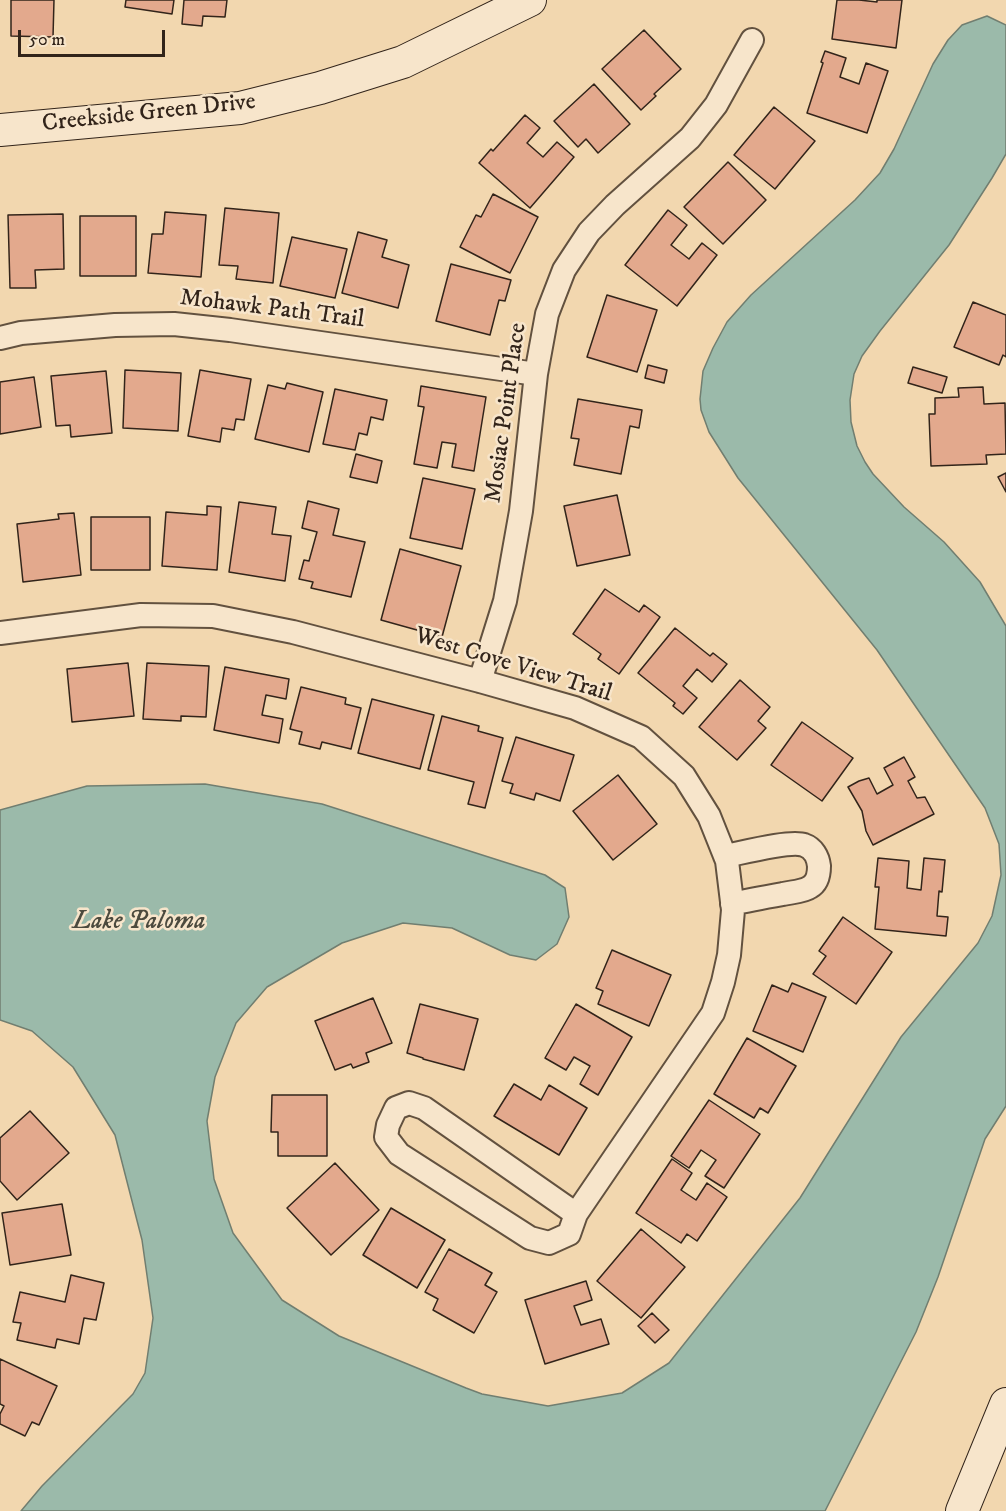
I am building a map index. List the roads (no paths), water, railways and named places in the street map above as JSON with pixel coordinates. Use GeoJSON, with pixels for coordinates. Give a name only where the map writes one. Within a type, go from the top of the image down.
{"type":"FeatureCollection","features":[{"type":"Feature","properties":{"kind":"main road","name":"Creekside Green Drive"},"geometry":{"type":"LineString","coordinates":[[0,130],[240,108],[320,88],[403,62],[530,0]]}},
{"type":"Feature","properties":{"kind":"main road"},"geometry":{"type":"LineString","coordinates":[[962,1511],[1006,1404]]}},
{"type":"Feature","properties":{"kind":"street","name":"Mosiac Point Place"},"geometry":{"type":"LineString","coordinates":[[480,681],[505,602],[521,511],[536,374],[547,314],[564,270],[589,232],[690,138],[716,105],[752,40]]}},
{"type":"Feature","properties":{"kind":"street","name":"Mohawk Path Trail"},"geometry":{"type":"LineString","coordinates":[[0,338],[21,333],[115,325],[174,324],[536,374]]}},
{"type":"Feature","properties":{"kind":"street","name":"West Cove View Trail"},"geometry":{"type":"LineString","coordinates":[[0,633],[141,615],[213,616],[292,632],[575,708],[641,737],[684,776],[709,816],[727,861],[733,910],[729,955],[723,982],[713,1013],[576,1214],[569,1234],[549,1243],[530,1238],[399,1154],[386,1137],[388,1125],[396,1108],[409,1103],[424,1108],[576,1214]]}},
{"type":"Feature","properties":{"kind":"street"},"geometry":{"type":"LineString","coordinates":[[725,856],[792,843],[803,844],[811,849],[819,864],[816,881],[810,887],[732,904]]}},
{"type":"Feature","properties":{"kind":"water","name":"Lake Paloma"},"geometry":{"type":"Polygon","coordinates":[[[987,16],[1006,25],[1006,154],[949,245],[862,356],[854,374],[850,400],[851,422],[857,446],[873,474],[904,507],[944,542],[980,582],[1006,626],[1006,1106],[985,1139],[938,1277],[916,1332],[825,1511],[21,1511],[42,1486],[133,1394],[145,1373],[153,1318],[142,1240],[115,1135],[73,1067],[32,1031],[0,1020],[0,810],[87,786],[205,784],[322,804],[545,875],[565,888],[569,917],[557,944],[536,960],[510,955],[452,928],[403,923],[342,943],[267,987],[236,1023],[215,1077],[207,1121],[214,1179],[233,1233],[282,1300],[339,1336],[466,1388],[482,1394],[548,1406],[622,1393],[669,1363],[800,1198],[901,1037],[978,943],[992,916],[1001,875],[999,844],[985,808],[877,650],[738,478],[709,432],[701,410],[700,399],[703,371],[727,322],[751,295],[855,200],[880,173],[894,149],[933,64],[948,40],[962,25],[987,16]]]}}]}
